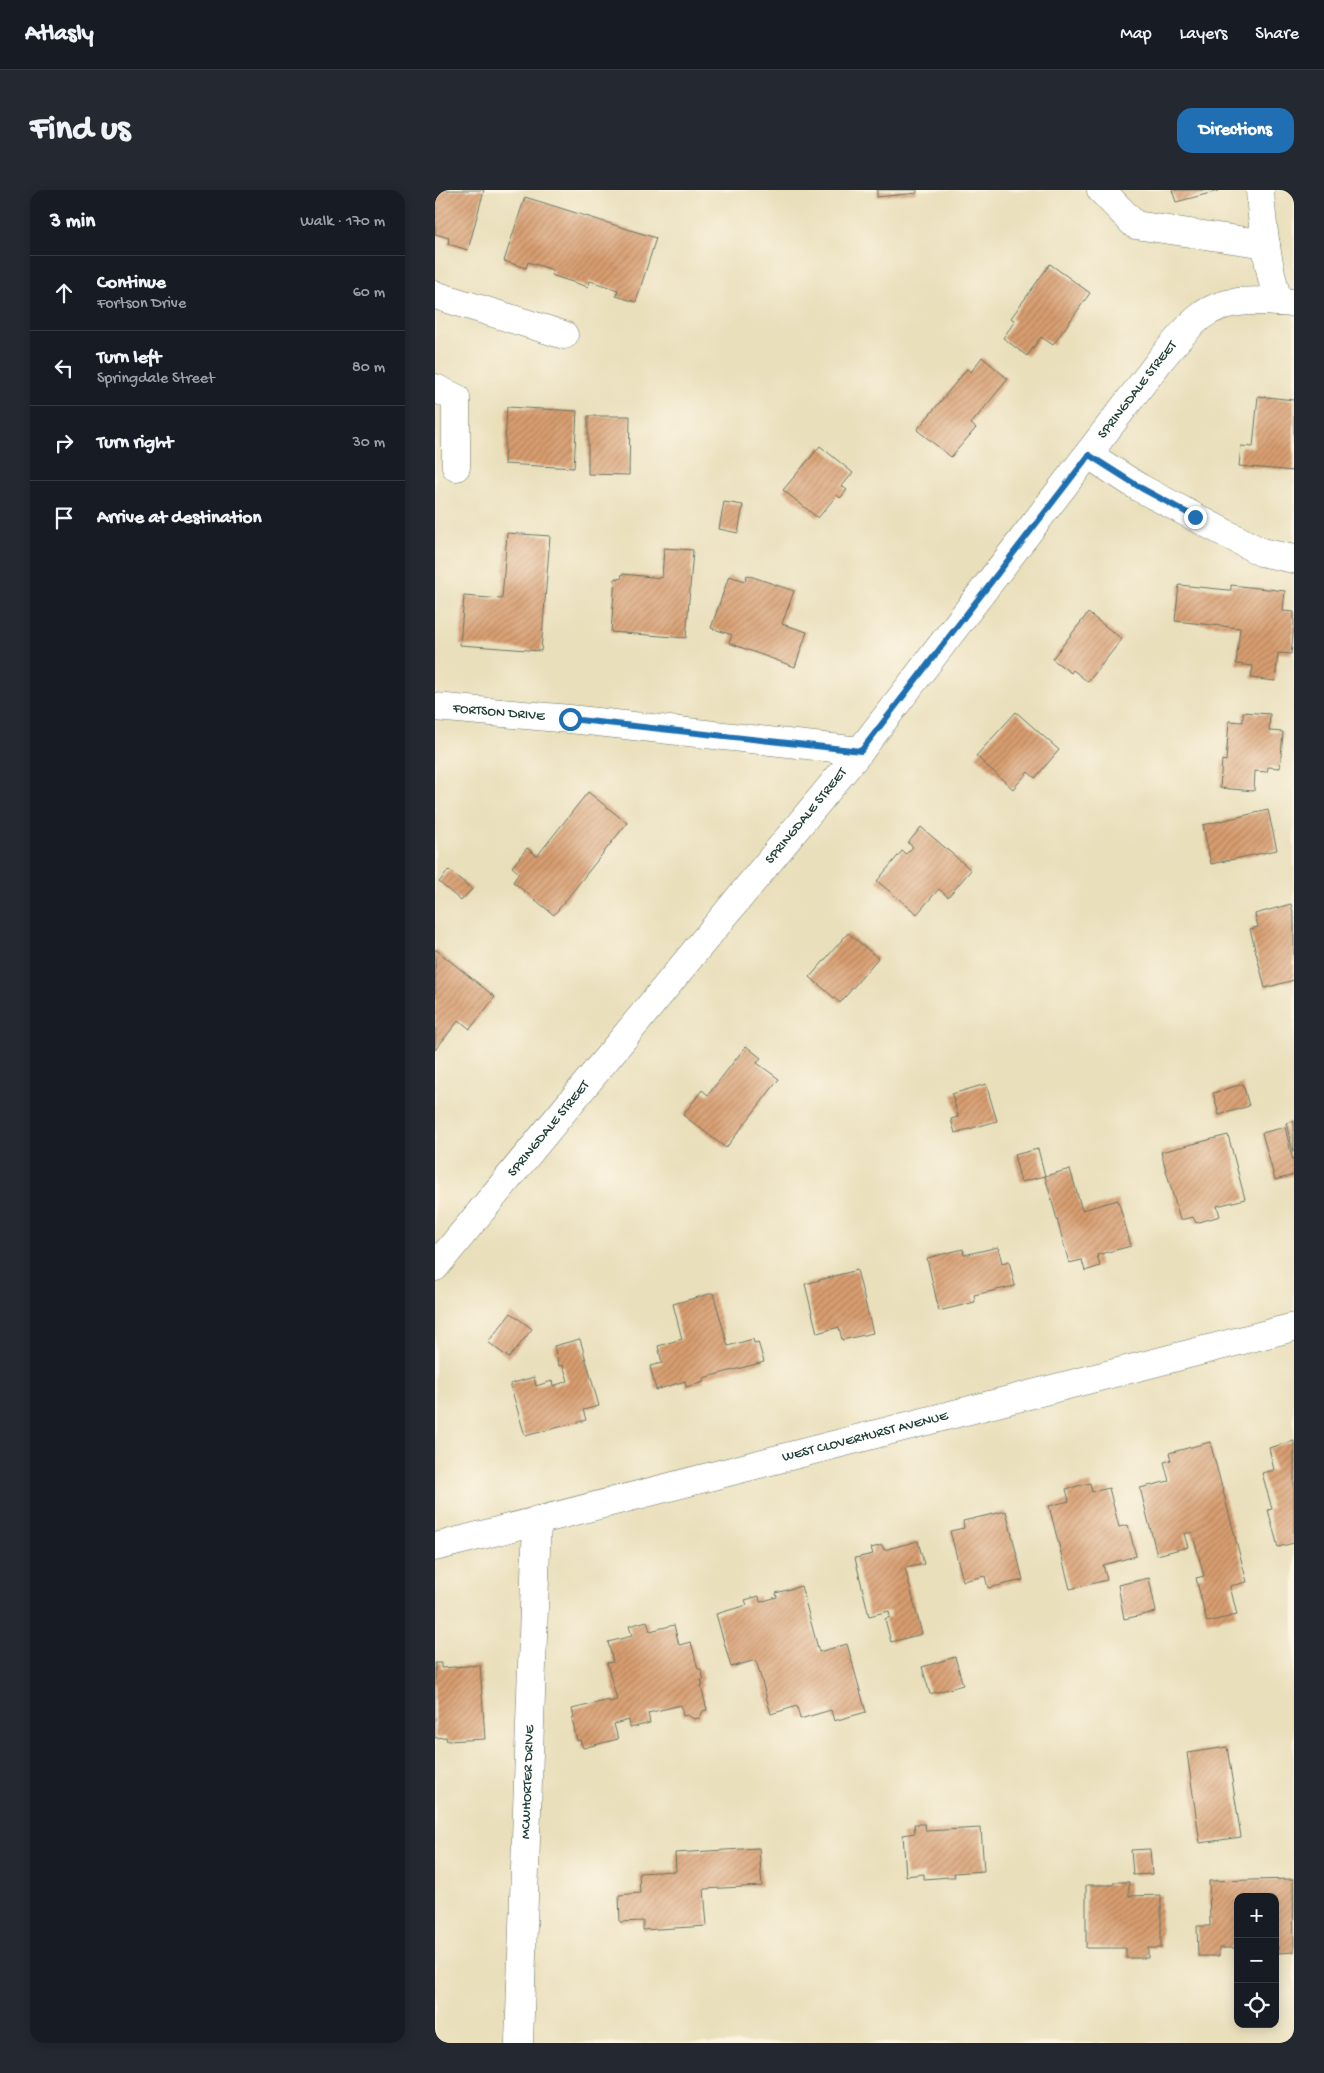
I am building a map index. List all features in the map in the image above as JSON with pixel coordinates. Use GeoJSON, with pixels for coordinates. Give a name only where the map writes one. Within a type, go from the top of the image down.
{"type":"FeatureCollection","features":[{"type":"Feature","properties":{"kind":"street"},"geometry":{"type":"LineString","coordinates":[[1101,190],[1135,225],[1266,244]]}},
{"type":"Feature","properties":{"kind":"street"},"geometry":{"type":"LineString","coordinates":[[1260,190],[1272,279],[1286,303]]}},
{"type":"Feature","properties":{"kind":"street"},"geometry":{"type":"LineString","coordinates":[[435,296],[564,335]]}},
{"type":"Feature","properties":{"kind":"street","name":"SPRINGDALE STREET"},"geometry":{"type":"LineString","coordinates":[[435,1266],[861,751],[1161,359],[1201,316],[1226,304],[1251,301],[1286,303]]}},
{"type":"Feature","properties":{"kind":"street"},"geometry":{"type":"LineString","coordinates":[[435,388],[456,398],[455,467]]}},
{"type":"Feature","properties":{"kind":"street"},"geometry":{"type":"LineString","coordinates":[[1089,455],[1141,488],[1261,552],[1294,559]]}},
{"type":"Feature","properties":{"kind":"street","name":"FORTSON DRIVE"},"geometry":{"type":"LineString","coordinates":[[435,706],[861,751]]}},
{"type":"Feature","properties":{"kind":"street","name":"WEST CLOVERHURST AVENUE"},"geometry":{"type":"LineString","coordinates":[[435,1547],[1294,1327]]}},
{"type":"Feature","properties":{"kind":"street","name":"MCWHORTER DRIVE"},"geometry":{"type":"LineString","coordinates":[[519,2043],[537,1520]]}},
{"type":"Feature","properties":{"kind":"building"},"geometry":{"type":"Polygon","coordinates":[[[435,190],[484,190],[468,250],[448,244],[449,238],[435,234],[435,190]]]}},
{"type":"Feature","properties":{"kind":"building"},"geometry":{"type":"Polygon","coordinates":[[[877,190],[917,190],[917,193],[877,197],[877,190]]]}},
{"type":"Feature","properties":{"kind":"building"},"geometry":{"type":"Polygon","coordinates":[[[1172,190],[1218,190],[1218,191],[1176,202],[1172,190]]]}},
{"type":"Feature","properties":{"kind":"building"},"geometry":{"type":"Polygon","coordinates":[[[525,197],[656,238],[636,302],[616,296],[618,290],[590,281],[588,287],[551,275],[553,270],[528,262],[526,268],[504,261],[525,197]]]}},
{"type":"Feature","properties":{"kind":"building"},"geometry":{"type":"Polygon","coordinates":[[[1050,264],[1090,293],[1053,345],[1041,337],[1027,356],[1003,338],[1015,321],[1011,318],[1050,264]]]}},
{"type":"Feature","properties":{"kind":"building"},"geometry":{"type":"Polygon","coordinates":[[[982,357],[1008,379],[971,424],[976,428],[951,457],[917,430],[967,369],[971,372],[982,357]]]}},
{"type":"Feature","properties":{"kind":"building"},"geometry":{"type":"Polygon","coordinates":[[[1258,396],[1294,400],[1294,471],[1239,466],[1241,446],[1253,447],[1258,396]]]}},
{"type":"Feature","properties":{"kind":"building"},"geometry":{"type":"Polygon","coordinates":[[[507,407],[577,411],[574,468],[504,464],[507,407]]]}},
{"type":"Feature","properties":{"kind":"building"},"geometry":{"type":"Polygon","coordinates":[[[588,416],[630,416],[629,475],[588,474],[588,416]]]}},
{"type":"Feature","properties":{"kind":"building"},"geometry":{"type":"Polygon","coordinates":[[[820,446],[853,473],[842,486],[847,490],[840,498],[837,495],[818,518],[783,490],[820,446]]]}},
{"type":"Feature","properties":{"kind":"building"},"geometry":{"type":"Polygon","coordinates":[[[724,502],[743,505],[738,533],[719,529],[724,502]]]}},
{"type":"Feature","properties":{"kind":"building"},"geometry":{"type":"Polygon","coordinates":[[[507,533],[550,536],[541,651],[460,645],[464,596],[502,599],[507,533]]]}},
{"type":"Feature","properties":{"kind":"building"},"geometry":{"type":"Polygon","coordinates":[[[664,548],[693,550],[686,638],[611,632],[615,578],[621,579],[622,574],[662,578],[664,548]]]}},
{"type":"Feature","properties":{"kind":"building"},"geometry":{"type":"Polygon","coordinates":[[[747,575],[794,591],[782,624],[807,632],[795,667],[729,643],[732,635],[711,628],[729,576],[745,581],[747,575]]]}},
{"type":"Feature","properties":{"kind":"building"},"geometry":{"type":"Polygon","coordinates":[[[1179,585],[1231,590],[1231,585],[1285,591],[1283,611],[1294,612],[1291,654],[1278,653],[1275,681],[1251,678],[1253,666],[1236,664],[1240,628],[1175,621],[1179,585]]]}},
{"type":"Feature","properties":{"kind":"building"},"geometry":{"type":"Polygon","coordinates":[[[1088,613],[1122,639],[1088,682],[1073,670],[1071,673],[1052,659],[1088,613]]]}},
{"type":"Feature","properties":{"kind":"building"},"geometry":{"type":"Polygon","coordinates":[[[1016,712],[1059,750],[1035,778],[1028,772],[1013,789],[976,756],[1016,712]]]}},
{"type":"Feature","properties":{"kind":"building"},"geometry":{"type":"Polygon","coordinates":[[[1243,712],[1270,714],[1269,731],[1283,732],[1280,768],[1268,767],[1267,772],[1255,771],[1254,791],[1220,788],[1222,760],[1226,761],[1229,721],[1243,722],[1243,712]]]}},
{"type":"Feature","properties":{"kind":"building"},"geometry":{"type":"Polygon","coordinates":[[[588,792],[627,823],[554,915],[513,882],[519,873],[512,867],[527,848],[537,856],[588,792]]]}},
{"type":"Feature","properties":{"kind":"building"},"geometry":{"type":"Polygon","coordinates":[[[1268,810],[1277,850],[1211,864],[1203,825],[1268,810]]]}},
{"type":"Feature","properties":{"kind":"building"},"geometry":{"type":"Polygon","coordinates":[[[921,827],[971,870],[948,897],[939,889],[917,914],[877,881],[902,851],[906,854],[913,847],[908,843],[921,827]]]}},
{"type":"Feature","properties":{"kind":"building"},"geometry":{"type":"Polygon","coordinates":[[[449,870],[472,889],[461,901],[439,882],[449,870]]]}},
{"type":"Feature","properties":{"kind":"building"},"geometry":{"type":"Polygon","coordinates":[[[1291,904],[1294,917],[1294,980],[1265,988],[1250,929],[1258,927],[1255,914],[1291,904]]]}},
{"type":"Feature","properties":{"kind":"building"},"geometry":{"type":"Polygon","coordinates":[[[848,933],[878,958],[840,1003],[810,977],[848,933]]]}},
{"type":"Feature","properties":{"kind":"building"},"geometry":{"type":"Polygon","coordinates":[[[435,949],[495,997],[470,1029],[459,1020],[435,1050],[435,949]]]}},
{"type":"Feature","properties":{"kind":"building"},"geometry":{"type":"Polygon","coordinates":[[[746,1046],[761,1058],[757,1063],[779,1079],[726,1148],[683,1115],[702,1090],[708,1095],[746,1046]]]}},
{"type":"Feature","properties":{"kind":"building"},"geometry":{"type":"Polygon","coordinates":[[[986,1084],[997,1121],[955,1133],[951,1119],[958,1117],[952,1094],[986,1084]]]}},
{"type":"Feature","properties":{"kind":"building"},"geometry":{"type":"Polygon","coordinates":[[[1243,1084],[1249,1106],[1219,1115],[1213,1093],[1243,1084]]]}},
{"type":"Feature","properties":{"kind":"building"},"geometry":{"type":"Polygon","coordinates":[[[1294,1121],[1294,1152],[1293,1152],[1286,1123],[1294,1121]]]}},
{"type":"Feature","properties":{"kind":"building"},"geometry":{"type":"Polygon","coordinates":[[[1285,1127],[1294,1165],[1294,1175],[1275,1180],[1262,1133],[1285,1127]]]}},
{"type":"Feature","properties":{"kind":"building"},"geometry":{"type":"Polygon","coordinates":[[[1228,1135],[1245,1199],[1217,1206],[1220,1216],[1196,1223],[1193,1217],[1180,1220],[1161,1152],[1228,1135]]]}},
{"type":"Feature","properties":{"kind":"building"},"geometry":{"type":"Polygon","coordinates":[[[1038,1149],[1045,1176],[1021,1182],[1014,1155],[1038,1149]]]}},
{"type":"Feature","properties":{"kind":"building"},"geometry":{"type":"Polygon","coordinates":[[[1070,1169],[1082,1210],[1118,1200],[1131,1246],[1097,1255],[1100,1266],[1085,1271],[1082,1260],[1069,1263],[1045,1176],[1070,1169]]]}},
{"type":"Feature","properties":{"kind":"building"},"geometry":{"type":"Polygon","coordinates":[[[998,1247],[1002,1263],[1009,1261],[1015,1286],[974,1295],[975,1302],[939,1311],[927,1258],[963,1249],[964,1255],[998,1247]]]}},
{"type":"Feature","properties":{"kind":"building"},"geometry":{"type":"Polygon","coordinates":[[[857,1270],[873,1333],[842,1340],[839,1327],[817,1333],[805,1284],[857,1270]]]}},
{"type":"Feature","properties":{"kind":"building"},"geometry":{"type":"Polygon","coordinates":[[[713,1293],[728,1346],[753,1339],[754,1343],[758,1342],[764,1362],[703,1378],[704,1382],[686,1387],[685,1381],[656,1390],[650,1366],[662,1363],[658,1346],[682,1339],[673,1304],[713,1293]]]}},
{"type":"Feature","properties":{"kind":"building"},"geometry":{"type":"Polygon","coordinates":[[[511,1313],[532,1329],[509,1358],[488,1342],[511,1313]]]}},
{"type":"Feature","properties":{"kind":"building"},"geometry":{"type":"Polygon","coordinates":[[[580,1339],[599,1406],[583,1410],[586,1420],[525,1436],[510,1384],[534,1377],[536,1386],[552,1381],[553,1386],[568,1381],[563,1365],[559,1366],[554,1346],[580,1339]]]}},
{"type":"Feature","properties":{"kind":"building"},"geometry":{"type":"Polygon","coordinates":[[[1294,1441],[1294,1543],[1278,1547],[1268,1510],[1272,1509],[1262,1473],[1274,1470],[1269,1448],[1294,1441]]]}},
{"type":"Feature","properties":{"kind":"building"},"geometry":{"type":"Polygon","coordinates":[[[1210,1442],[1247,1582],[1230,1586],[1237,1615],[1207,1622],[1196,1578],[1204,1576],[1192,1532],[1184,1534],[1188,1547],[1157,1555],[1140,1488],[1169,1481],[1164,1462],[1171,1460],[1169,1453],[1210,1442]]]}},
{"type":"Feature","properties":{"kind":"building"},"geometry":{"type":"Polygon","coordinates":[[[1090,1483],[1092,1492],[1109,1488],[1119,1527],[1128,1525],[1136,1556],[1103,1565],[1107,1580],[1070,1589],[1049,1506],[1069,1501],[1066,1489],[1090,1483]]]}},
{"type":"Feature","properties":{"kind":"building"},"geometry":{"type":"Polygon","coordinates":[[[1006,1511],[1023,1580],[988,1588],[985,1576],[963,1581],[950,1531],[964,1528],[963,1521],[1006,1511]]]}},
{"type":"Feature","properties":{"kind":"building"},"geometry":{"type":"Polygon","coordinates":[[[918,1541],[924,1564],[905,1568],[922,1634],[891,1642],[885,1619],[890,1617],[889,1611],[869,1616],[855,1558],[873,1554],[871,1548],[882,1545],[884,1550],[918,1541]]]}},
{"type":"Feature","properties":{"kind":"building"},"geometry":{"type":"Polygon","coordinates":[[[1149,1578],[1156,1612],[1124,1619],[1118,1585],[1149,1578]]]}},
{"type":"Feature","properties":{"kind":"building"},"geometry":{"type":"Polygon","coordinates":[[[801,1586],[819,1652],[847,1644],[866,1712],[834,1721],[831,1710],[800,1719],[797,1706],[771,1714],[756,1660],[731,1667],[716,1614],[747,1605],[745,1600],[759,1596],[760,1602],[777,1597],[776,1593],[801,1586]]]}},
{"type":"Feature","properties":{"kind":"building"},"geometry":{"type":"Polygon","coordinates":[[[647,1621],[650,1631],[674,1625],[679,1645],[691,1642],[698,1669],[701,1669],[704,1680],[701,1680],[703,1686],[701,1686],[707,1710],[703,1711],[700,1718],[694,1719],[687,1715],[683,1716],[681,1705],[648,1713],[650,1723],[630,1728],[629,1720],[614,1724],[618,1739],[583,1748],[580,1740],[577,1741],[572,1709],[609,1700],[609,1702],[617,1700],[607,1663],[613,1662],[608,1642],[632,1636],[629,1626],[647,1621]]]}},
{"type":"Feature","properties":{"kind":"building"},"geometry":{"type":"Polygon","coordinates":[[[955,1657],[963,1685],[930,1694],[922,1667],[955,1657]]]}},
{"type":"Feature","properties":{"kind":"building"},"geometry":{"type":"Polygon","coordinates":[[[435,1663],[441,1663],[441,1668],[480,1665],[485,1739],[447,1741],[446,1737],[435,1738],[435,1663]]]}},
{"type":"Feature","properties":{"kind":"building"},"geometry":{"type":"Polygon","coordinates":[[[1227,1747],[1241,1837],[1200,1843],[1187,1753],[1227,1747]]]}},
{"type":"Feature","properties":{"kind":"building"},"geometry":{"type":"Polygon","coordinates":[[[914,1824],[925,1824],[926,1831],[981,1828],[984,1871],[954,1873],[955,1877],[924,1879],[924,1874],[906,1876],[903,1835],[915,1833],[914,1824]]]}},
{"type":"Feature","properties":{"kind":"building"},"geometry":{"type":"Polygon","coordinates":[[[759,1848],[762,1886],[704,1889],[707,1926],[643,1930],[643,1921],[620,1922],[619,1895],[640,1893],[639,1873],[676,1871],[675,1853],[759,1848]]]}},
{"type":"Feature","properties":{"kind":"building"},"geometry":{"type":"Polygon","coordinates":[[[1150,1849],[1152,1874],[1133,1875],[1131,1850],[1150,1849]]]}},
{"type":"Feature","properties":{"kind":"building"},"geometry":{"type":"Polygon","coordinates":[[[1293,1879],[1294,1952],[1279,1953],[1279,1893],[1234,1893],[1234,1948],[1219,1948],[1219,1956],[1198,1956],[1197,1926],[1210,1926],[1209,1881],[1293,1879]]]}},
{"type":"Feature","properties":{"kind":"building"},"geometry":{"type":"Polygon","coordinates":[[[1114,1882],[1129,1882],[1129,1896],[1161,1895],[1161,1948],[1148,1948],[1148,1958],[1126,1958],[1126,1948],[1086,1948],[1086,1885],[1114,1885],[1114,1882]]]}},
{"type":"Feature","properties":{"kind":"route"},"geometry":{"type":"LineString","coordinates":[[570,719],[861,751],[1089,455],[1141,488],[1195,517]]}}]}
